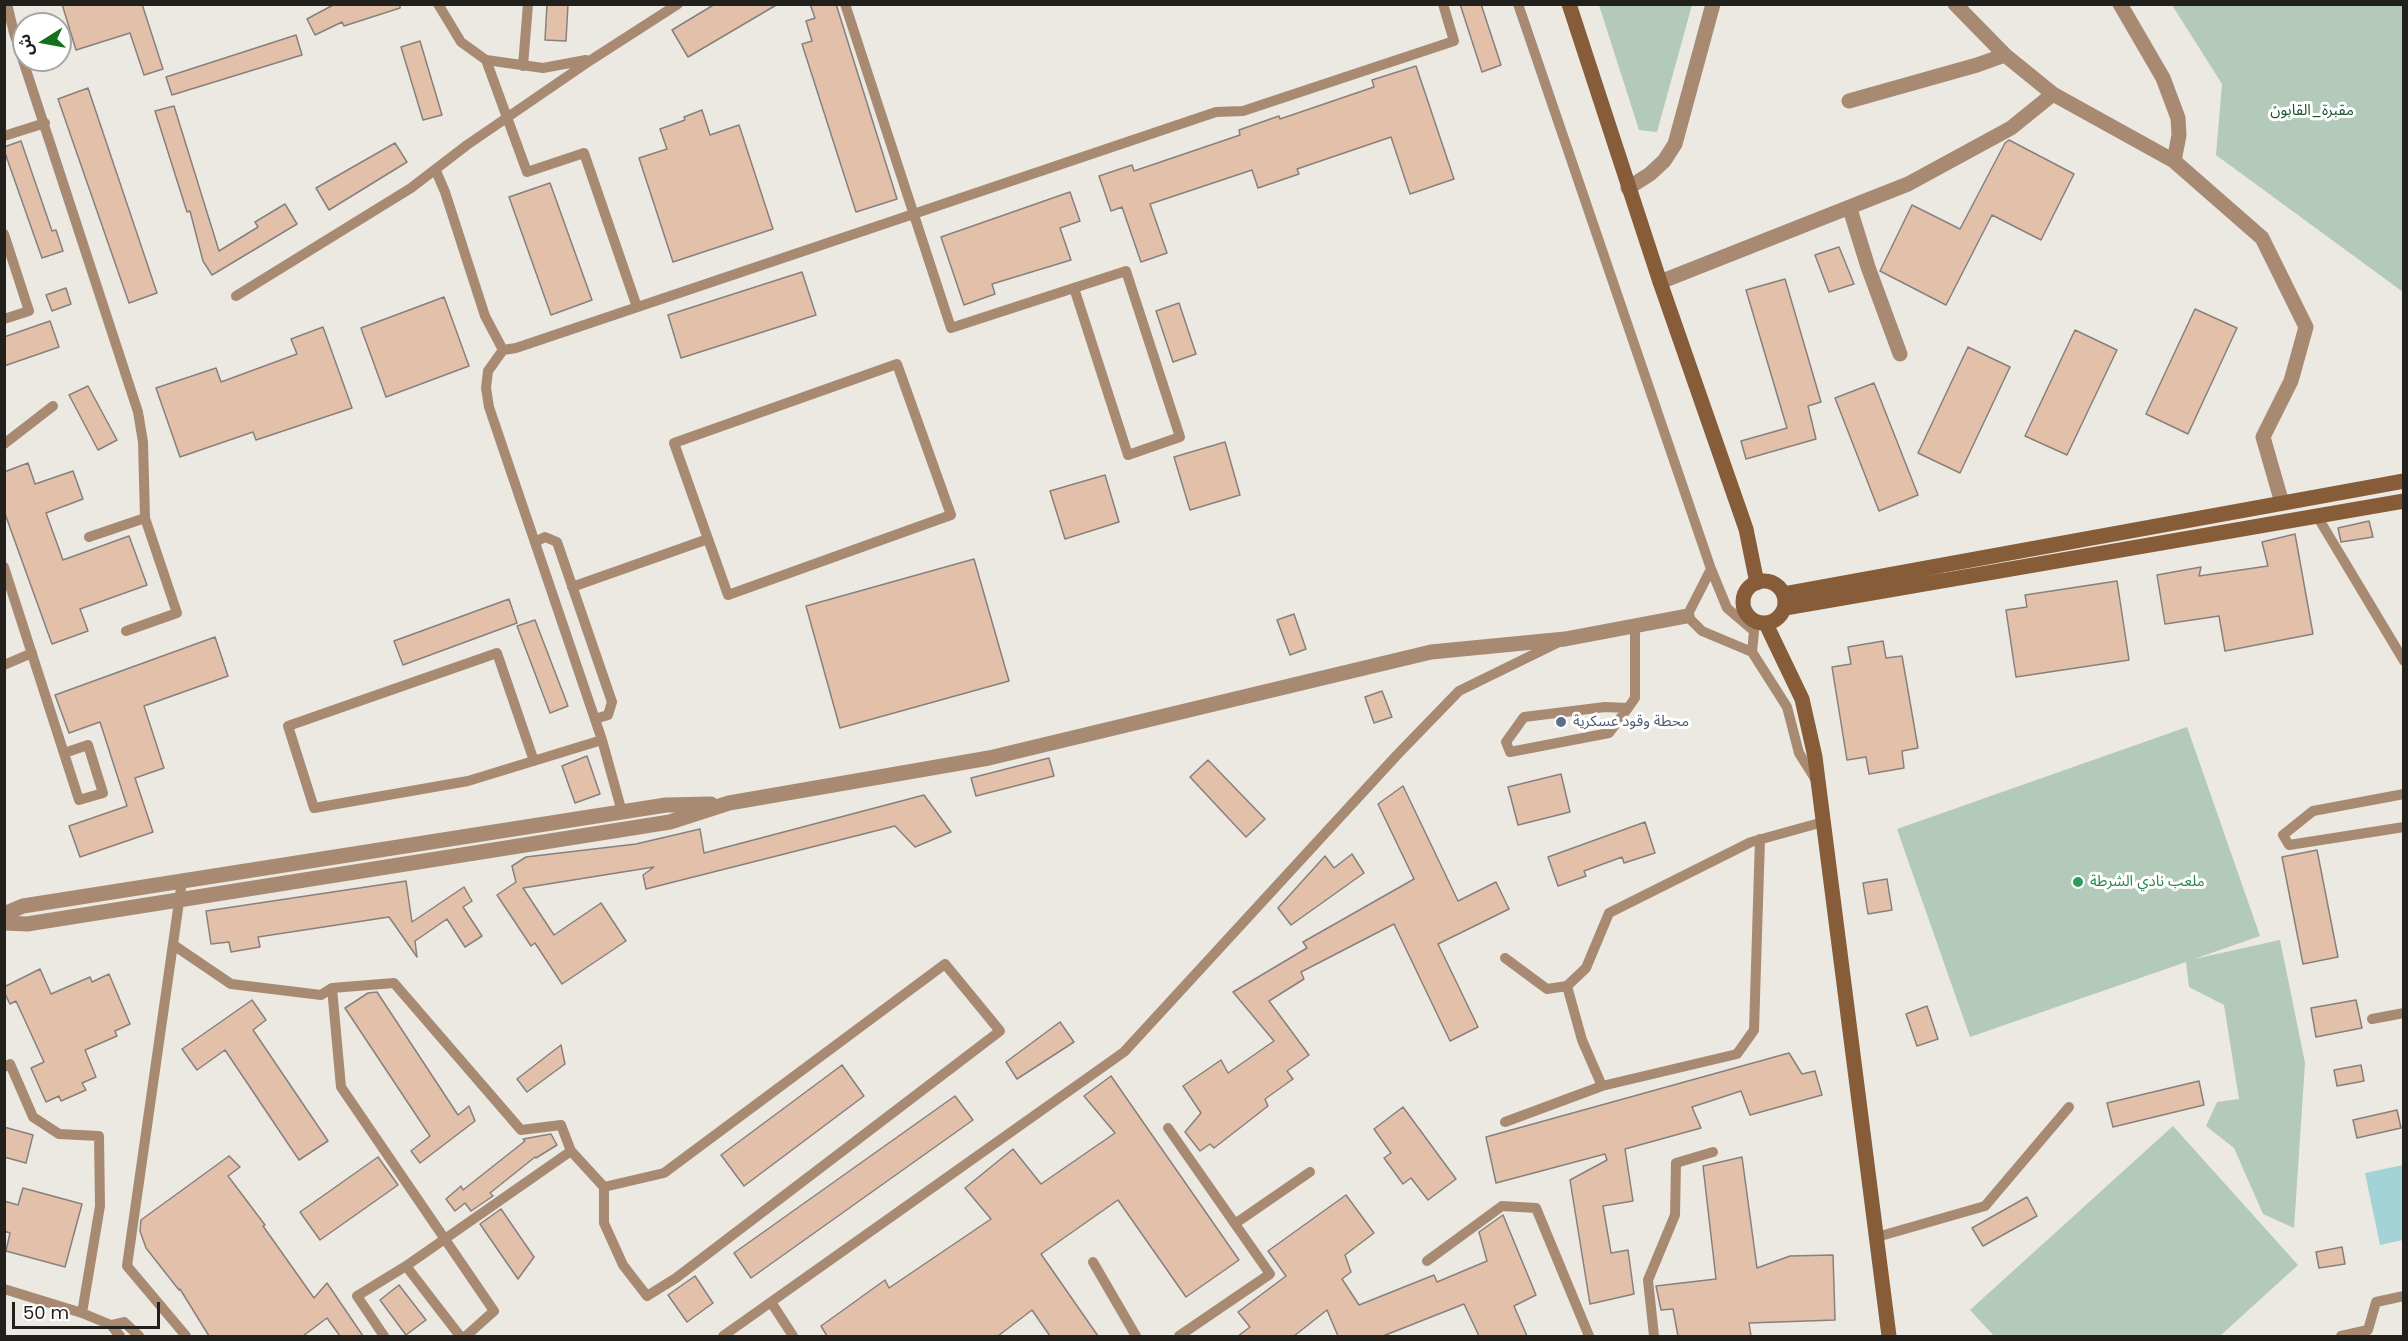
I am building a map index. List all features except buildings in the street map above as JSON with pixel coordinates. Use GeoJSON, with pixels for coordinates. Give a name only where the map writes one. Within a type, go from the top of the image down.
{"type":"FeatureCollection","features":[{"type":"Feature","properties":{"kind":"main road"},"geometry":{"type":"LineString","coordinates":[[1569,4],[1628,188],[1746,529],[1757,583]]}},
{"type":"Feature","properties":{"kind":"main road"},"geometry":{"type":"LineString","coordinates":[[1784,601],[2403,481]]}},
{"type":"Feature","properties":{"kind":"main road"},"geometry":{"type":"LineString","coordinates":[[1784,601],[2403,501]]}},
{"type":"Feature","properties":{"kind":"main road"},"geometry":{"type":"LineString","coordinates":[[1759,625],[1776,620],[1784,601],[1778,586],[1769,582],[1757,583],[1747,591],[1744,602],[1745,610],[1759,625],[1802,699],[1818,783],[1889,1336]]}},
{"type":"Feature","properties":{"kind":"street"},"geometry":{"type":"LineString","coordinates":[[1628,188],[1650,174],[1664,161],[1675,144],[1713,4]]}},
{"type":"Feature","properties":{"kind":"street"},"geometry":{"type":"LineString","coordinates":[[1955,4],[2005,55],[2053,94],[2174,162],[2262,238],[2306,327],[2291,381],[2264,437],[2282,503]]}},
{"type":"Feature","properties":{"kind":"street"},"geometry":{"type":"LineString","coordinates":[[2120,4],[2163,78],[2178,118],[2179,135],[2174,162]]}},
{"type":"Feature","properties":{"kind":"street"},"geometry":{"type":"LineString","coordinates":[[1849,101],[2005,55]]}},
{"type":"Feature","properties":{"kind":"street"},"geometry":{"type":"LineString","coordinates":[[1660,282],[1708,261],[1850,209],[1955,161],[2012,128],[2053,94]]}},
{"type":"Feature","properties":{"kind":"street"},"geometry":{"type":"LineString","coordinates":[[1850,209],[1900,354]]}},
{"type":"Feature","properties":{"kind":"street"},"geometry":{"type":"LineString","coordinates":[[4,914],[23,906],[666,805],[729,803],[989,758],[1431,652],[1565,639],[1687,616]]}},
{"type":"Feature","properties":{"kind":"street"},"geometry":{"type":"LineString","coordinates":[[4,923],[27,924],[670,822],[729,803]]}},
{"type":"Feature","properties":{"kind":"lane"},"geometry":{"type":"LineString","coordinates":[[438,4],[461,42],[486,60],[543,68],[591,60]]}},
{"type":"Feature","properties":{"kind":"lane"},"geometry":{"type":"LineString","coordinates":[[523,66],[528,4]]}},
{"type":"Feature","properties":{"kind":"lane"},"geometry":{"type":"LineString","coordinates":[[236,296],[436,171],[467,144],[678,4]]}},
{"type":"Feature","properties":{"kind":"lane"},"geometry":{"type":"LineString","coordinates":[[845,4],[951,328],[1126,271],[1180,437],[1128,455],[1074,288]]}},
{"type":"Feature","properties":{"kind":"lane"},"geometry":{"type":"LineString","coordinates":[[622,812],[603,740],[489,407],[486,388],[488,371],[502,350],[637,307],[1216,112],[1243,111],[1454,41],[1443,4]]}},
{"type":"Feature","properties":{"kind":"lane"},"geometry":{"type":"LineString","coordinates":[[1518,4],[1711,569],[1727,608],[1759,625],[1752,652]]}},
{"type":"Feature","properties":{"kind":"lane"},"geometry":{"type":"LineString","coordinates":[[7,9],[9,35],[45,123],[138,412],[143,442],[145,518],[177,613],[126,631]]}},
{"type":"Feature","properties":{"kind":"lane"},"geometry":{"type":"LineString","coordinates":[[486,60],[527,172],[584,153],[637,307]]}},
{"type":"Feature","properties":{"kind":"lane"},"geometry":{"type":"LineString","coordinates":[[4,136],[45,123]]}},
{"type":"Feature","properties":{"kind":"lane"},"geometry":{"type":"LineString","coordinates":[[436,171],[485,316],[502,350]]}},
{"type":"Feature","properties":{"kind":"lane"},"geometry":{"type":"LineString","coordinates":[[4,234],[29,311],[4,319]]}},
{"type":"Feature","properties":{"kind":"lane"},"geometry":{"type":"LineString","coordinates":[[897,364],[951,515],[728,595],[708,539],[674,443],[897,364]]}},
{"type":"Feature","properties":{"kind":"lane"},"geometry":{"type":"LineString","coordinates":[[4,444],[53,406]]}},
{"type":"Feature","properties":{"kind":"lane"},"geometry":{"type":"LineString","coordinates":[[2317,516],[2403,661]]}},
{"type":"Feature","properties":{"kind":"lane"},"geometry":{"type":"LineString","coordinates":[[89,537],[145,518]]}},
{"type":"Feature","properties":{"kind":"lane"},"geometry":{"type":"LineString","coordinates":[[535,542],[545,537],[557,542],[612,702],[608,715],[596,719]]}},
{"type":"Feature","properties":{"kind":"lane"},"geometry":{"type":"LineString","coordinates":[[572,587],[708,539]]}},
{"type":"Feature","properties":{"kind":"lane"},"geometry":{"type":"LineString","coordinates":[[4,567],[79,800],[103,793],[88,745],[64,753]]}},
{"type":"Feature","properties":{"kind":"lane"},"geometry":{"type":"LineString","coordinates":[[1711,569],[1687,616],[1702,631],[1752,652],[1787,707],[1799,753],[1818,783]]}},
{"type":"Feature","properties":{"kind":"lane"},"geometry":{"type":"LineString","coordinates":[[1628,708],[1605,706],[1524,717],[1506,742],[1510,752],[1609,733],[1628,708],[1635,698],[1635,626]]}},
{"type":"Feature","properties":{"kind":"lane"},"geometry":{"type":"LineString","coordinates":[[723,1336],[1124,1052],[1459,691],[1565,639]]}},
{"type":"Feature","properties":{"kind":"lane"},"geometry":{"type":"LineString","coordinates":[[4,665],[32,653]]}},
{"type":"Feature","properties":{"kind":"lane"},"geometry":{"type":"LineString","coordinates":[[534,761],[496,653],[288,726],[314,808],[468,781],[534,761],[603,740]]}},
{"type":"Feature","properties":{"kind":"lane"},"geometry":{"type":"LineString","coordinates":[[2403,794],[2313,810],[2283,835],[2289,845],[2403,827]]}},
{"type":"Feature","properties":{"kind":"lane"},"geometry":{"type":"LineString","coordinates":[[1505,958],[1547,988],[1567,986],[1586,968],[1610,913],[1760,839],[1823,822]]}},
{"type":"Feature","properties":{"kind":"lane"},"geometry":{"type":"LineString","coordinates":[[1504,1122],[1602,1086],[1737,1054],[1754,1030],[1760,839]]}},
{"type":"Feature","properties":{"kind":"lane"},"geometry":{"type":"LineString","coordinates":[[183,881],[127,1266],[186,1336]]}},
{"type":"Feature","properties":{"kind":"lane"},"geometry":{"type":"LineString","coordinates":[[175,946],[231,984],[321,995],[332,988],[394,983],[522,1130],[561,1125],[571,1150],[604,1187],[604,1223],[623,1265],[647,1296],[676,1278],[1000,1031],[945,964],[664,1173],[604,1187]]}},
{"type":"Feature","properties":{"kind":"lane"},"geometry":{"type":"LineString","coordinates":[[1567,986],[1582,1040],[1602,1086]]}},
{"type":"Feature","properties":{"kind":"lane"},"geometry":{"type":"LineString","coordinates":[[332,988],[341,1087],[445,1236],[494,1311],[466,1336]]}},
{"type":"Feature","properties":{"kind":"lane"},"geometry":{"type":"LineString","coordinates":[[2372,1019],[2403,1013]]}},
{"type":"Feature","properties":{"kind":"lane"},"geometry":{"type":"LineString","coordinates":[[4,1067],[10,1064],[33,1117],[59,1134],[99,1136],[100,1206],[82,1313]]}},
{"type":"Feature","properties":{"kind":"lane"},"geometry":{"type":"LineString","coordinates":[[1877,1237],[1985,1206],[2069,1107]]}},
{"type":"Feature","properties":{"kind":"lane"},"geometry":{"type":"LineString","coordinates":[[1168,1128],[1270,1274],[1179,1336]]}},
{"type":"Feature","properties":{"kind":"lane"},"geometry":{"type":"LineString","coordinates":[[384,1336],[357,1296],[406,1266],[445,1236],[571,1150]]}},
{"type":"Feature","properties":{"kind":"lane"},"geometry":{"type":"LineString","coordinates":[[1654,1336],[1648,1280],[1675,1215],[1676,1163],[1713,1152]]}},
{"type":"Feature","properties":{"kind":"lane"},"geometry":{"type":"LineString","coordinates":[[1236,1223],[1310,1172]]}},
{"type":"Feature","properties":{"kind":"lane"},"geometry":{"type":"LineString","coordinates":[[1427,1261],[1502,1206],[1536,1208],[1589,1336]]}},
{"type":"Feature","properties":{"kind":"lane"},"geometry":{"type":"LineString","coordinates":[[1093,1262],[1136,1336]]}},
{"type":"Feature","properties":{"kind":"lane"},"geometry":{"type":"LineString","coordinates":[[406,1266],[460,1336]]}},
{"type":"Feature","properties":{"kind":"lane"},"geometry":{"type":"LineString","coordinates":[[4,1289],[82,1313],[111,1325],[120,1336]]}},
{"type":"Feature","properties":{"kind":"lane"},"geometry":{"type":"LineString","coordinates":[[2341,1336],[2368,1330],[2376,1302],[2403,1296]]}},
{"type":"Feature","properties":{"kind":"lane"},"geometry":{"type":"LineString","coordinates":[[771,1302],[794,1336]]}},
{"type":"Feature","properties":{"kind":"lane"},"geometry":{"type":"LineString","coordinates":[[111,1325],[124,1322],[139,1336]]}},
{"type":"Feature","properties":{"kind":"green space"},"geometry":{"type":"Polygon","coordinates":[[[1599,5],[1692,5],[1657,132],[1639,130],[1599,5]]]}},
{"type":"Feature","properties":{"kind":"green space","name":"مقبرة_القابون"},"geometry":{"type":"Polygon","coordinates":[[[2172,5],[2403,5],[2403,292],[2216,155],[2222,84],[2172,5]]]}},
{"type":"Feature","properties":{"kind":"green space","name":"ملعب نادي الشرطة"},"geometry":{"type":"Polygon","coordinates":[[[2187,727],[2260,936],[2194,959],[2280,940],[2305,1063],[2294,1228],[2263,1214],[2234,1148],[2206,1126],[2217,1102],[2239,1099],[2224,1005],[2189,987],[2186,962],[1970,1037],[1897,829],[2187,727]]]}},
{"type":"Feature","properties":{"kind":"green space"},"geometry":{"type":"Polygon","coordinates":[[[2173,1126],[2298,1265],[2220,1336],[1994,1336],[1970,1310],[2173,1126]]]}},
{"type":"Feature","properties":{"kind":"water"},"geometry":{"type":"Polygon","coordinates":[[[2403,1165],[2403,1240],[2380,1245],[2365,1173],[2403,1165]]]}},
{"type":"Feature","properties":{"kind":"place","name":"محطة وقود عسكرية"},"geometry":{"type":"Point","coordinates":[1561,722]}},
{"type":"Feature","properties":{"kind":"place","name":"ملعب نادي الشرطة"},"geometry":{"type":"Point","coordinates":[2078,882]}}]}
